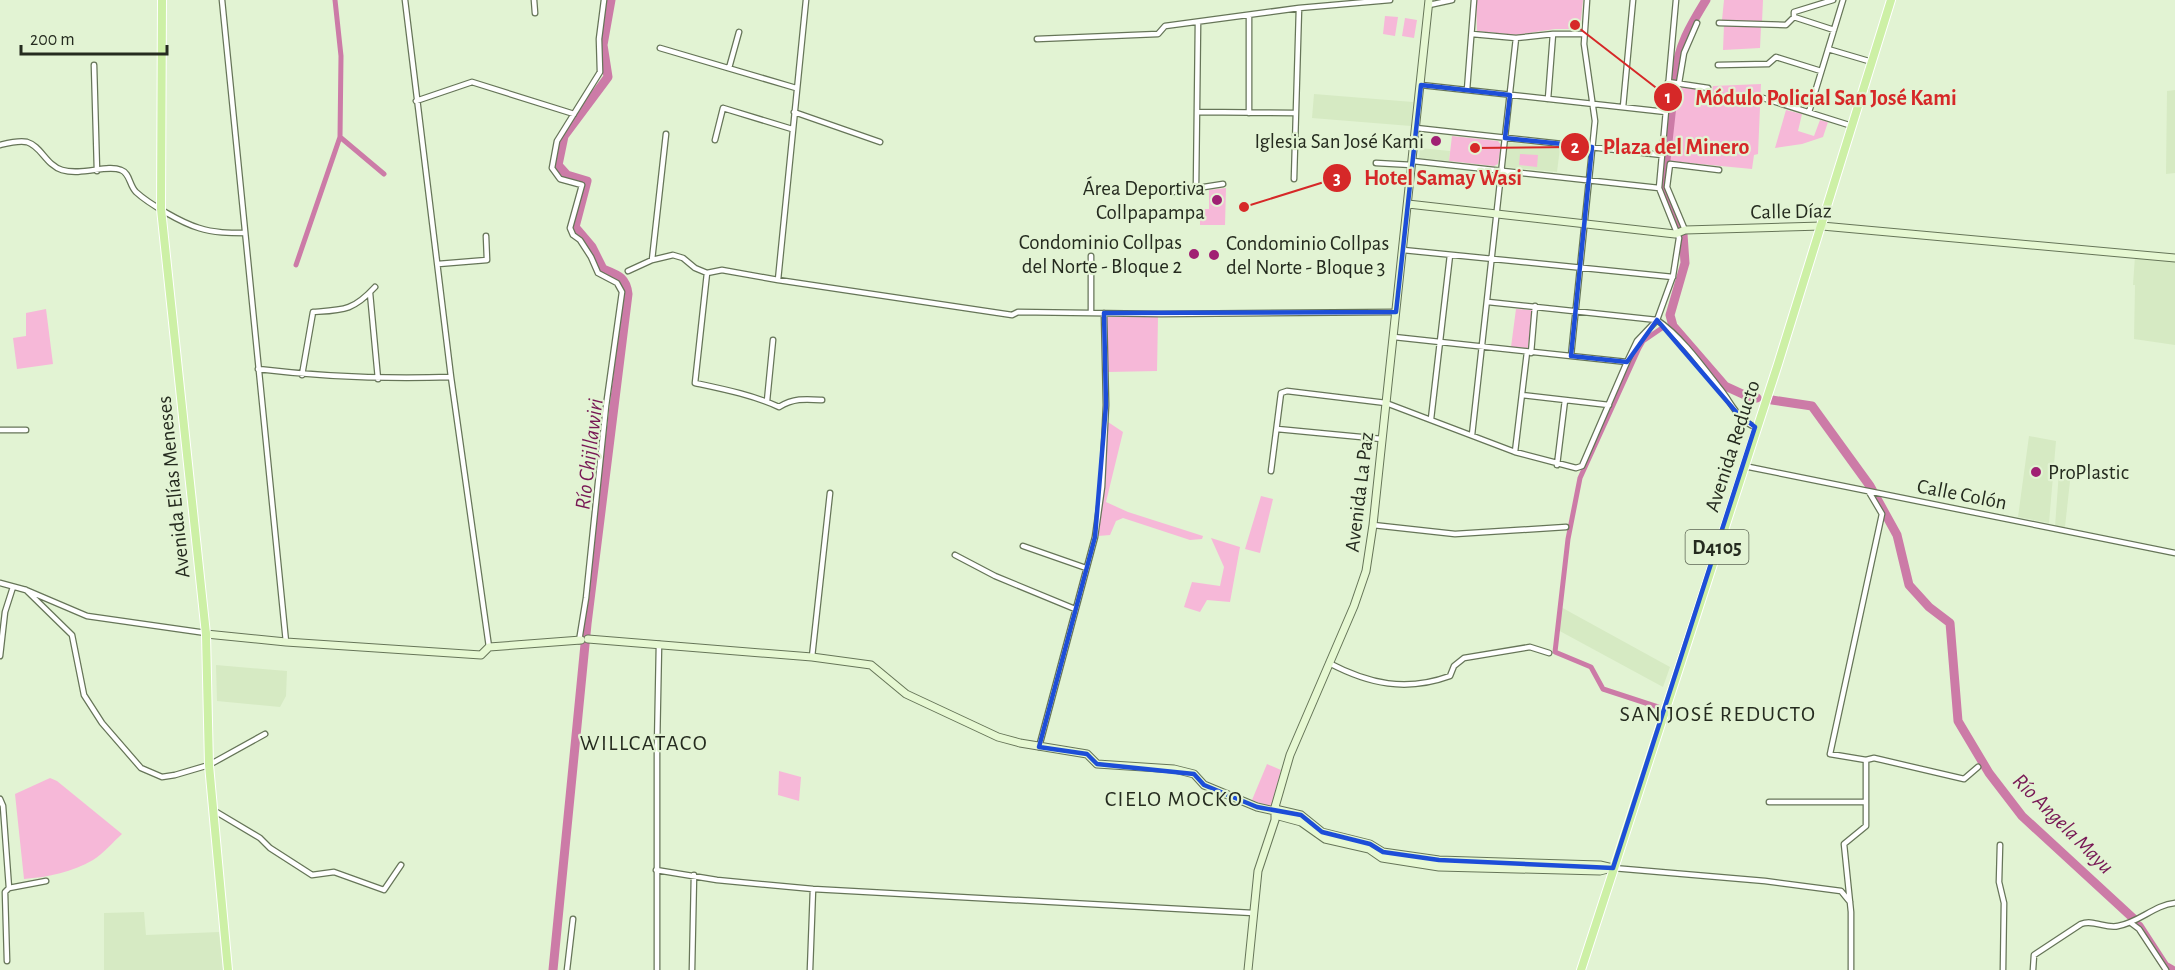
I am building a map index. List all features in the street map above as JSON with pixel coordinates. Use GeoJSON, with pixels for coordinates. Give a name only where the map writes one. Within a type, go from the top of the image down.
{"type":"FeatureCollection","features":[{"type":"Feature","properties":{"kind":"main road","name":"Avenida Elías Meneses"},"geometry":{"type":"LineString","coordinates":[[162,0],[162,209],[206,634],[209,765],[228,970]]}},
{"type":"Feature","properties":{"kind":"main road","name":"Avenida Reducto"},"geometry":{"type":"LineString","coordinates":[[1581,970],[1822,226],[1891,0]]}},
{"type":"Feature","properties":{"kind":"street"},"geometry":{"type":"LineString","coordinates":[[222,0],[286,642]]}},
{"type":"Feature","properties":{"kind":"street"},"geometry":{"type":"LineString","coordinates":[[405,0],[451,377],[489,647]]}},
{"type":"Feature","properties":{"kind":"street"},"geometry":{"type":"LineString","coordinates":[[534,0],[535,13]]}},
{"type":"Feature","properties":{"kind":"street"},"geometry":{"type":"LineString","coordinates":[[583,640],[606,406],[622,292],[617,283],[598,273],[591,257],[570,228],[582,185],[560,179],[552,168],[557,141],[600,72],[599,39],[604,0]]}},
{"type":"Feature","properties":{"kind":"street"},"geometry":{"type":"LineString","coordinates":[[778,280],[806,0]]}},
{"type":"Feature","properties":{"kind":"street"},"geometry":{"type":"LineString","coordinates":[[1036,39],[1158,34],[1165,26],[1299,8],[1390,0]]}},
{"type":"Feature","properties":{"kind":"street"},"geometry":{"type":"LineString","coordinates":[[1429,2],[1452,0]]}},
{"type":"Feature","properties":{"kind":"street"},"geometry":{"type":"LineString","coordinates":[[1467,90],[1474,0]]}},
{"type":"Feature","properties":{"kind":"street"},"geometry":{"type":"LineString","coordinates":[[1571,356],[1594,121],[1583,34],[1587,0]]}},
{"type":"Feature","properties":{"kind":"street"},"geometry":{"type":"LineString","coordinates":[[1623,107],[1633,0]]}},
{"type":"Feature","properties":{"kind":"street"},"geometry":{"type":"LineString","coordinates":[[1676,0],[1659,188],[1682,231]]}},
{"type":"Feature","properties":{"kind":"street"},"geometry":{"type":"LineString","coordinates":[[1719,23],[1786,25],[1794,17],[1794,12],[1833,0]]}},
{"type":"Feature","properties":{"kind":"street"},"geometry":{"type":"LineString","coordinates":[[1809,112],[1843,0]]}},
{"type":"Feature","properties":{"kind":"street","name":"Avenida La Paz"},"geometry":{"type":"LineString","coordinates":[[1248,970],[1258,871],[1275,820],[1290,755],[1354,606],[1366,571],[1394,337],[1429,2]]}},
{"type":"Feature","properties":{"kind":"street"},"geometry":{"type":"LineString","coordinates":[[1294,179],[1294,113],[1299,8]]}},
{"type":"Feature","properties":{"kind":"street"},"geometry":{"type":"LineString","coordinates":[[1249,16],[1249,113]]}},
{"type":"Feature","properties":{"kind":"street"},"geometry":{"type":"LineString","coordinates":[[1794,17],[1834,30]]}},
{"type":"Feature","properties":{"kind":"street"},"geometry":{"type":"LineString","coordinates":[[1196,188],[1198,22]]}},
{"type":"Feature","properties":{"kind":"street"},"geometry":{"type":"LineString","coordinates":[[1679,83],[1684,53],[1697,22]]}},
{"type":"Feature","properties":{"kind":"street"},"geometry":{"type":"LineString","coordinates":[[729,68],[739,32]]}},
{"type":"Feature","properties":{"kind":"street"},"geometry":{"type":"LineString","coordinates":[[1472,34],[1516,38],[1583,34]]}},
{"type":"Feature","properties":{"kind":"street"},"geometry":{"type":"LineString","coordinates":[[1548,99],[1553,34]]}},
{"type":"Feature","properties":{"kind":"street"},"geometry":{"type":"LineString","coordinates":[[1472,435],[1516,38]]}},
{"type":"Feature","properties":{"kind":"street"},"geometry":{"type":"LineString","coordinates":[[660,48],[796,88]]}},
{"type":"Feature","properties":{"kind":"street"},"geometry":{"type":"LineString","coordinates":[[1828,49],[1872,62]]}},
{"type":"Feature","properties":{"kind":"street"},"geometry":{"type":"LineString","coordinates":[[1718,65],[1768,64],[1776,57],[1821,71]]}},
{"type":"Feature","properties":{"kind":"street"},"geometry":{"type":"LineString","coordinates":[[94,65],[97,171]]}},
{"type":"Feature","properties":{"kind":"street"},"geometry":{"type":"LineString","coordinates":[[416,101],[472,82],[574,114]]}},
{"type":"Feature","properties":{"kind":"street"},"geometry":{"type":"LineString","coordinates":[[1668,82],[1708,88]]}},
{"type":"Feature","properties":{"kind":"street"},"geometry":{"type":"LineString","coordinates":[[1421,85],[1666,112]]}},
{"type":"Feature","properties":{"kind":"street"},"geometry":{"type":"LineString","coordinates":[[1763,98],[1852,126]]}},
{"type":"Feature","properties":{"kind":"street"},"geometry":{"type":"LineString","coordinates":[[715,140],[723,108],[792,129]]}},
{"type":"Feature","properties":{"kind":"street"},"geometry":{"type":"LineString","coordinates":[[794,112],[880,142]]}},
{"type":"Feature","properties":{"kind":"street"},"geometry":{"type":"LineString","coordinates":[[1198,112],[1294,113]]}},
{"type":"Feature","properties":{"kind":"street"},"geometry":{"type":"LineString","coordinates":[[1416,128],[1662,155]]}},
{"type":"Feature","properties":{"kind":"street"},"geometry":{"type":"LineString","coordinates":[[652,260],[666,134]]}},
{"type":"Feature","properties":{"kind":"street"},"geometry":{"type":"LineString","coordinates":[[0,145],[28,142],[35,146],[51,166],[75,173],[113,169],[123,171],[127,174],[131,187],[162,209],[198,228],[245,234]]}},
{"type":"Feature","properties":{"kind":"street"},"geometry":{"type":"LineString","coordinates":[[1376,163],[1412,163],[1659,188]]}},
{"type":"Feature","properties":{"kind":"street"},"geometry":{"type":"LineString","coordinates":[[1271,471],[1281,393],[1287,391],[1386,403],[1431,418],[1515,452],[1557,465],[1576,468],[1582,466],[1626,362],[1637,341],[1657,320],[1673,277],[1682,231],[1667,188],[1670,164],[1719,170]]}},
{"type":"Feature","properties":{"kind":"street"},"geometry":{"type":"LineString","coordinates":[[1172,192],[1223,184]]}},
{"type":"Feature","properties":{"kind":"street","name":"Calle Díaz"},"geometry":{"type":"LineString","coordinates":[[1408,204],[1675,234],[1682,231],[1822,226],[2175,258]]}},
{"type":"Feature","properties":{"kind":"street"},"geometry":{"type":"LineString","coordinates":[[438,264],[487,260],[486,236]]}},
{"type":"Feature","properties":{"kind":"street"},"geometry":{"type":"LineString","coordinates":[[1403,250],[1673,277]]}},
{"type":"Feature","properties":{"kind":"street"},"geometry":{"type":"LineString","coordinates":[[628,271],[652,260],[674,255],[706,273],[722,270],[1012,315],[1018,312],[1396,312]]}},
{"type":"Feature","properties":{"kind":"street"},"geometry":{"type":"LineString","coordinates":[[1431,418],[1450,255]]}},
{"type":"Feature","properties":{"kind":"street"},"geometry":{"type":"LineString","coordinates":[[1091,256],[1091,313]]}},
{"type":"Feature","properties":{"kind":"street"},"geometry":{"type":"LineString","coordinates":[[706,273],[695,383],[767,401],[779,407],[790,400],[822,400]]}},
{"type":"Feature","properties":{"kind":"street"},"geometry":{"type":"LineString","coordinates":[[302,375],[313,312],[344,310],[352,307],[375,287]]}},
{"type":"Feature","properties":{"kind":"street"},"geometry":{"type":"LineString","coordinates":[[370,293],[378,379]]}},
{"type":"Feature","properties":{"kind":"street"},"geometry":{"type":"LineString","coordinates":[[1488,302],[1657,320],[1669,328],[1722,391],[1737,413],[1747,424],[1755,428]]}},
{"type":"Feature","properties":{"kind":"street"},"geometry":{"type":"LineString","coordinates":[[1515,452],[1535,306]]}},
{"type":"Feature","properties":{"kind":"street"},"geometry":{"type":"LineString","coordinates":[[1039,747],[1095,537],[1102,480],[1107,405],[1104,313]]}},
{"type":"Feature","properties":{"kind":"street"},"geometry":{"type":"LineString","coordinates":[[1394,337],[1626,362]]}},
{"type":"Feature","properties":{"kind":"street"},"geometry":{"type":"LineString","coordinates":[[767,401],[773,340]]}},
{"type":"Feature","properties":{"kind":"street"},"geometry":{"type":"LineString","coordinates":[[258,369],[302,375],[378,379],[451,377]]}},
{"type":"Feature","properties":{"kind":"street"},"geometry":{"type":"LineString","coordinates":[[1522,395],[1609,405]]}},
{"type":"Feature","properties":{"kind":"street"},"geometry":{"type":"LineString","coordinates":[[1557,465],[1565,400]]}},
{"type":"Feature","properties":{"kind":"street"},"geometry":{"type":"LineString","coordinates":[[1277,429],[1382,439]]}},
{"type":"Feature","properties":{"kind":"street"},"geometry":{"type":"LineString","coordinates":[[0,430],[26,430]]}},
{"type":"Feature","properties":{"kind":"street","name":"Calle Colón"},"geometry":{"type":"LineString","coordinates":[[1744,466],[2175,553]]}},
{"type":"Feature","properties":{"kind":"street"},"geometry":{"type":"LineString","coordinates":[[1869,492],[1882,514],[1830,754],[1866,760],[1874,758],[1964,779],[1978,767]]}},
{"type":"Feature","properties":{"kind":"street"},"geometry":{"type":"LineString","coordinates":[[812,657],[830,493]]}},
{"type":"Feature","properties":{"kind":"street"},"geometry":{"type":"LineString","coordinates":[[1373,525],[1455,534],[1566,527]]}},
{"type":"Feature","properties":{"kind":"street"},"geometry":{"type":"LineString","coordinates":[[1023,546],[1086,568]]}},
{"type":"Feature","properties":{"kind":"street"},"geometry":{"type":"LineString","coordinates":[[955,555],[995,576],[1075,609]]}},
{"type":"Feature","properties":{"kind":"street"},"geometry":{"type":"LineString","coordinates":[[0,583],[26,590],[87,616],[206,634],[286,642],[482,654],[489,647],[583,640],[812,657],[871,665],[906,694],[998,737],[1039,747],[1086,754],[1097,764],[1174,769],[1194,774],[1204,785],[1301,822],[1325,839],[1357,843],[1382,858],[1600,872],[1613,868],[1765,881],[1841,891],[1850,902]]}},
{"type":"Feature","properties":{"kind":"street"},"geometry":{"type":"LineString","coordinates":[[0,656],[5,612],[13,586]]}},
{"type":"Feature","properties":{"kind":"street"},"geometry":{"type":"LineString","coordinates":[[26,590],[72,635],[84,695],[102,723],[141,768],[162,777],[175,775],[209,765],[265,734]]}},
{"type":"Feature","properties":{"kind":"street"},"geometry":{"type":"LineString","coordinates":[[657,970],[659,644]]}},
{"type":"Feature","properties":{"kind":"street"},"geometry":{"type":"LineString","coordinates":[[1329,663],[1348,673],[1374,681],[1421,685],[1450,676],[1454,666],[1464,658],[1530,647],[1549,653]]}},
{"type":"Feature","properties":{"kind":"street"},"geometry":{"type":"LineString","coordinates":[[1851,970],[1850,902],[1844,844],[1866,826],[1866,760]]}},
{"type":"Feature","properties":{"kind":"street"},"geometry":{"type":"LineString","coordinates":[[0,799],[3,806],[9,888]]}},
{"type":"Feature","properties":{"kind":"street"},"geometry":{"type":"LineString","coordinates":[[1769,802],[1866,802]]}},
{"type":"Feature","properties":{"kind":"street"},"geometry":{"type":"LineString","coordinates":[[213,810],[260,838],[270,848],[312,875],[334,872],[384,890],[401,865]]}},
{"type":"Feature","properties":{"kind":"street"},"geometry":{"type":"LineString","coordinates":[[2000,845],[1999,882],[2004,903],[2003,970]]}},
{"type":"Feature","properties":{"kind":"street"},"geometry":{"type":"LineString","coordinates":[[656,870],[813,889],[1253,914]]}},
{"type":"Feature","properties":{"kind":"street"},"geometry":{"type":"LineString","coordinates":[[692,970],[694,875]]}},
{"type":"Feature","properties":{"kind":"street"},"geometry":{"type":"LineString","coordinates":[[7,961],[4,892],[9,888],[46,881]]}},
{"type":"Feature","properties":{"kind":"street"},"geometry":{"type":"LineString","coordinates":[[810,970],[813,889]]}},
{"type":"Feature","properties":{"kind":"street"},"geometry":{"type":"LineString","coordinates":[[2033,970],[2034,955],[2081,924],[2087,922],[2116,927],[2131,922],[2158,906],[2175,903]]}},
{"type":"Feature","properties":{"kind":"street"},"geometry":{"type":"LineString","coordinates":[[567,970],[573,919]]}},
{"type":"Feature","properties":{"kind":"street"},"geometry":{"type":"LineString","coordinates":[[2131,922],[2166,970]]}},
{"type":"Feature","properties":{"kind":"highlighted area"},"geometry":{"type":"Polygon","coordinates":[[[1421,85],[1510,95],[1505,138],[1592,147],[1571,356],[1627,362],[1657,320],[1737,413],[1755,427],[1613,868],[1439,860],[1383,852],[1370,844],[1322,832],[1301,815],[1257,807],[1204,785],[1194,774],[1097,764],[1087,754],[1039,747],[1095,537],[1106,405],[1104,313],[1396,312],[1421,85]]]}},
{"type":"Feature","properties":{"kind":"shaded area"},"geometry":{"type":"Polygon","coordinates":[[[1476,0],[1583,0],[1580,29],[1555,29],[1516,35],[1477,31],[1476,0]]]}},
{"type":"Feature","properties":{"kind":"shaded area"},"geometry":{"type":"Polygon","coordinates":[[[1724,0],[1763,0],[1762,22],[1722,20],[1724,0]]]}},
{"type":"Feature","properties":{"kind":"shaded area"},"geometry":{"type":"Polygon","coordinates":[[[1385,16],[1398,17],[1395,36],[1383,34],[1385,16]]]}},
{"type":"Feature","properties":{"kind":"shaded area"},"geometry":{"type":"Polygon","coordinates":[[[1405,18],[1417,20],[1414,38],[1402,36],[1405,18]]]}},
{"type":"Feature","properties":{"kind":"shaded area"},"geometry":{"type":"Polygon","coordinates":[[[1724,25],[1761,27],[1760,48],[1723,50],[1724,25]]]}},
{"type":"Feature","properties":{"kind":"shaded area"},"geometry":{"type":"Polygon","coordinates":[[[1671,84],[1712,90],[1713,86],[1761,84],[1758,154],[1754,155],[1752,169],[1679,162],[1669,163],[1667,168],[1662,168],[1671,84]]]}},
{"type":"Feature","properties":{"kind":"shaded area"},"geometry":{"type":"Polygon","coordinates":[[[2175,90],[2175,173],[2166,174],[2167,91],[2175,90]]]}},
{"type":"Feature","properties":{"kind":"shaded area"},"geometry":{"type":"Polygon","coordinates":[[[1314,94],[1413,102],[1411,126],[1312,118],[1314,94]]]}},
{"type":"Feature","properties":{"kind":"shaded area"},"geometry":{"type":"Polygon","coordinates":[[[1786,110],[1802,114],[1798,131],[1814,136],[1820,120],[1828,122],[1823,137],[1802,144],[1775,148],[1786,110]]]}},
{"type":"Feature","properties":{"kind":"shaded area"},"geometry":{"type":"Polygon","coordinates":[[[1452,136],[1498,141],[1501,145],[1498,164],[1494,166],[1449,161],[1452,136]]]}},
{"type":"Feature","properties":{"kind":"shaded area"},"geometry":{"type":"Polygon","coordinates":[[[1507,142],[1560,148],[1557,172],[1505,167],[1507,142]]]}},
{"type":"Feature","properties":{"kind":"shaded area"},"geometry":{"type":"Polygon","coordinates":[[[1420,148],[1450,151],[1449,161],[1419,158],[1420,148]]]}},
{"type":"Feature","properties":{"kind":"shaded area"},"geometry":{"type":"Polygon","coordinates":[[[1520,154],[1538,155],[1537,167],[1519,165],[1520,154]]]}},
{"type":"Feature","properties":{"kind":"shaded area","name":"Área Deportiva Collpapampa"},"geometry":{"type":"Polygon","coordinates":[[[1226,188],[1225,225],[1200,225],[1200,209],[1209,209],[1209,190],[1226,188]]]}},
{"type":"Feature","properties":{"kind":"shaded area"},"geometry":{"type":"Polygon","coordinates":[[[2135,256],[2175,261],[2175,345],[2134,339],[2135,256]]]}},
{"type":"Feature","properties":{"kind":"shaded area"},"geometry":{"type":"Polygon","coordinates":[[[46,309],[53,364],[17,369],[13,338],[26,336],[26,313],[46,309]]]}},
{"type":"Feature","properties":{"kind":"shaded area"},"geometry":{"type":"Polygon","coordinates":[[[1516,309],[1533,310],[1528,348],[1511,347],[1516,309]]]}},
{"type":"Feature","properties":{"kind":"shaded area"},"geometry":{"type":"Polygon","coordinates":[[[1106,317],[1158,317],[1157,371],[1108,372],[1106,317]]]}},
{"type":"Feature","properties":{"kind":"shaded area"},"geometry":{"type":"Polygon","coordinates":[[[1108,422],[1123,432],[1106,502],[1128,512],[1203,536],[1202,539],[1190,540],[1123,518],[1116,521],[1110,535],[1098,536],[1105,484],[1108,422]]]}},
{"type":"Feature","properties":{"kind":"shaded area","name":"ProPlastic"},"geometry":{"type":"Polygon","coordinates":[[[2029,436],[2056,441],[2049,523],[2018,517],[2029,436]]]}},
{"type":"Feature","properties":{"kind":"shaded area"},"geometry":{"type":"Polygon","coordinates":[[[2059,471],[2071,472],[2065,527],[2055,527],[2059,471]]]}},
{"type":"Feature","properties":{"kind":"shaded area"},"geometry":{"type":"Polygon","coordinates":[[[1261,496],[1273,499],[1260,553],[1245,549],[1261,496]]]}},
{"type":"Feature","properties":{"kind":"shaded area"},"geometry":{"type":"Polygon","coordinates":[[[1211,538],[1240,547],[1230,602],[1207,600],[1200,612],[1184,607],[1192,582],[1220,586],[1224,567],[1211,538]]]}},
{"type":"Feature","properties":{"kind":"shaded area"},"geometry":{"type":"Polygon","coordinates":[[[1559,606],[1670,667],[1663,687],[1556,629],[1559,606]]]}},
{"type":"Feature","properties":{"kind":"shaded area"},"geometry":{"type":"Polygon","coordinates":[[[216,665],[287,671],[286,696],[280,707],[217,701],[216,665]]]}},
{"type":"Feature","properties":{"kind":"shaded area"},"geometry":{"type":"Polygon","coordinates":[[[1267,764],[1281,770],[1271,807],[1252,800],[1267,764]]]}},
{"type":"Feature","properties":{"kind":"shaded area"},"geometry":{"type":"Polygon","coordinates":[[[779,771],[801,777],[799,801],[778,795],[779,771]]]}},
{"type":"Feature","properties":{"kind":"shaded area"},"geometry":{"type":"Polygon","coordinates":[[[50,778],[57,781],[122,834],[100,855],[77,868],[24,879],[15,794],[50,778]]]}},
{"type":"Feature","properties":{"kind":"shaded area"},"geometry":{"type":"Polygon","coordinates":[[[144,912],[146,935],[219,932],[223,970],[104,970],[104,913],[144,912]]]}},
{"type":"Feature","properties":{"kind":"waterway"},"geometry":{"type":"LineString","coordinates":[[296,265],[340,137],[341,56],[335,0]]}},
{"type":"Feature","properties":{"kind":"waterway","name":"Río Chijllawiri"},"geometry":{"type":"LineString","coordinates":[[553,970],[587,624],[628,294],[623,280],[603,269],[592,247],[575,227],[587,181],[567,175],[558,165],[564,136],[608,77],[603,45],[611,0]]}},
{"type":"Feature","properties":{"kind":"waterway","name":"Río Angela Mayu"},"geometry":{"type":"LineString","coordinates":[[1675,77],[1686,37],[1706,0]]}},
{"type":"Feature","properties":{"kind":"waterway","name":"Río Angela Mayu"},"geometry":{"type":"LineString","coordinates":[[1674,87],[1663,187],[1680,227]]}},
{"type":"Feature","properties":{"kind":"waterway"},"geometry":{"type":"LineString","coordinates":[[340,137],[384,174]]}},
{"type":"Feature","properties":{"kind":"waterway","name":"Río Angela Mayu"},"geometry":{"type":"LineString","coordinates":[[1683,234],[1685,263],[1670,315],[1673,326],[1725,386],[1749,397],[1757,398]]}},
{"type":"Feature","properties":{"kind":"waterway"},"geometry":{"type":"LineString","coordinates":[[1658,707],[1603,689],[1591,667],[1555,652],[1568,539],[1580,478],[1639,348],[1643,341],[1662,328]]}},
{"type":"Feature","properties":{"kind":"waterway","name":"Río Angela Mayu"},"geometry":{"type":"LineString","coordinates":[[1772,400],[1812,406],[1870,486],[1897,535],[1909,585],[1929,607],[1950,623],[1958,721],[1989,773],[2022,816],[2134,919]]}},
{"type":"Feature","properties":{"kind":"waterway","name":"Río Angela Mayu"},"geometry":{"type":"LineString","coordinates":[[2139,926],[2165,966],[2172,970]]}},
{"type":"Feature","properties":{"kind":"place","name":"Módulo Policial San José Kami"},"geometry":{"type":"Point","coordinates":[1575,25]}},
{"type":"Feature","properties":{"kind":"place","name":"Iglesia San José Kami"},"geometry":{"type":"Point","coordinates":[1436,141]}},
{"type":"Feature","properties":{"kind":"place","name":"Plaza del Minero"},"geometry":{"type":"Point","coordinates":[1475,148]}},
{"type":"Feature","properties":{"kind":"place","name":"Área Deportiva Collpapampa"},"geometry":{"type":"Point","coordinates":[1217,200]}},
{"type":"Feature","properties":{"kind":"place","name":"Hotel Samay Wasi"},"geometry":{"type":"Point","coordinates":[1244,207]}},
{"type":"Feature","properties":{"kind":"place","name":"Condominio Collpas del Norte - Bloque 2"},"geometry":{"type":"Point","coordinates":[1194,254]}},
{"type":"Feature","properties":{"kind":"place","name":"Condominio Collpas del Norte - Bloque 3"},"geometry":{"type":"Point","coordinates":[1214,255]}},
{"type":"Feature","properties":{"kind":"place","name":"ProPlastic"},"geometry":{"type":"Point","coordinates":[2036,472]}},
{"type":"Feature","properties":{"kind":"district","name":"SAN JOSÉ REDUCTO"},"geometry":{"type":"Point","coordinates":[1718,713]}},
{"type":"Feature","properties":{"kind":"district","name":"WILLCATACO"},"geometry":{"type":"Point","coordinates":[644,742]}},
{"type":"Feature","properties":{"kind":"district","name":"CIELO MOCKO"},"geometry":{"type":"Point","coordinates":[1174,798]}}]}
